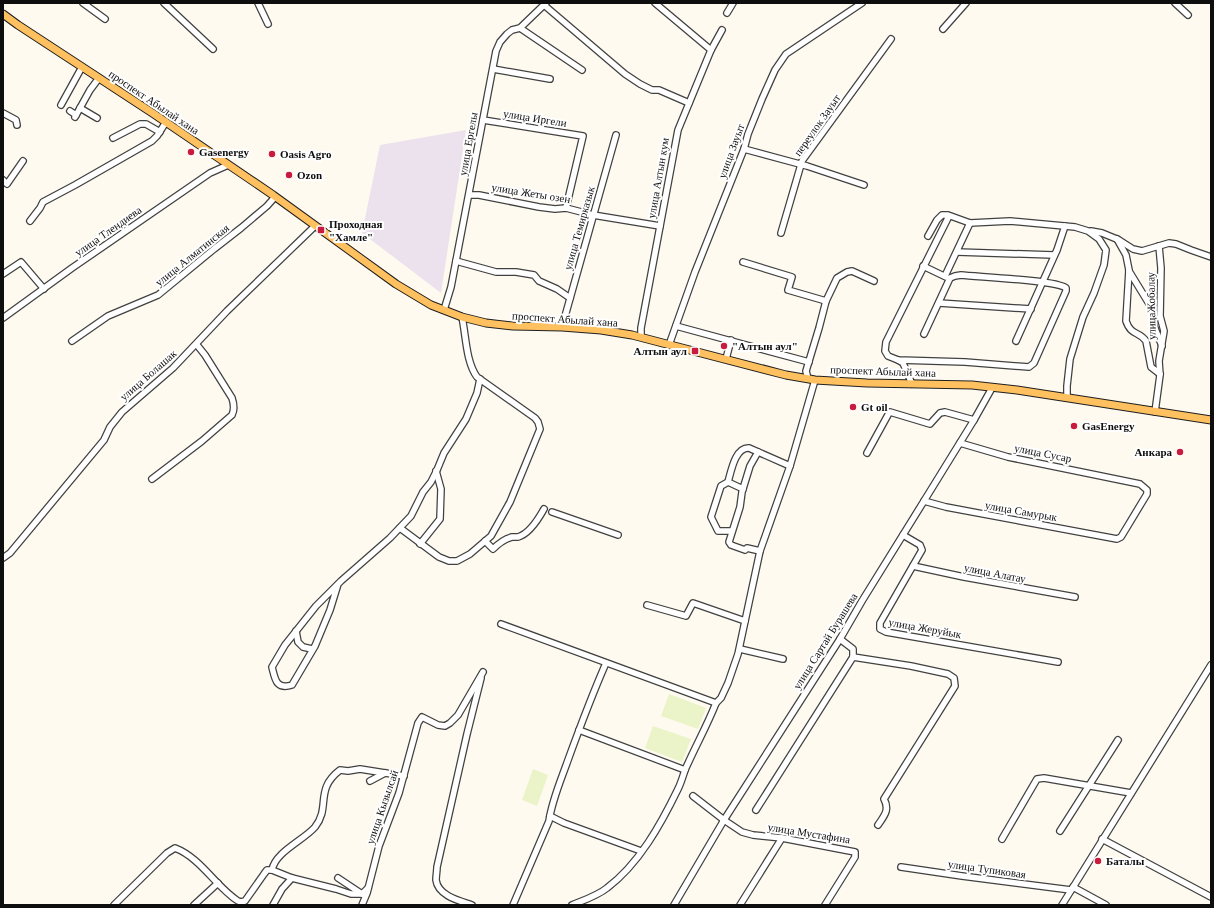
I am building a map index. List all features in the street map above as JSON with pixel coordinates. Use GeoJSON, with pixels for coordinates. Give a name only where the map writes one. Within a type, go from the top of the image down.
{"type":"FeatureCollection","features":[{"type":"Feature","properties":{"kind":"main road","name":"проспект Абылай хана"},"geometry":{"type":"LineString","coordinates":[[3,14],[166,122],[275,197],[396,284],[431,305],[462,317],[486,323],[513,326],[562,327],[601,330],[641,338],[811,380],[965,385],[1067,398],[1211,420]]}},
{"type":"Feature","properties":{"kind":"street"},"geometry":{"type":"LineString","coordinates":[[83,3],[105,18]]}},
{"type":"Feature","properties":{"kind":"street"},"geometry":{"type":"LineString","coordinates":[[164,3],[213,49]]}},
{"type":"Feature","properties":{"kind":"street"},"geometry":{"type":"LineString","coordinates":[[258,3],[268,24]]}},
{"type":"Feature","properties":{"kind":"street"},"geometry":{"type":"LineString","coordinates":[[655,3],[711,50]]}},
{"type":"Feature","properties":{"kind":"street"},"geometry":{"type":"LineString","coordinates":[[727,14],[733,3]]}},
{"type":"Feature","properties":{"kind":"street"},"geometry":{"type":"LineString","coordinates":[[943,29],[966,3]]}},
{"type":"Feature","properties":{"kind":"street"},"geometry":{"type":"LineString","coordinates":[[1175,3],[1188,15]]}},
{"type":"Feature","properties":{"kind":"street"},"geometry":{"type":"LineString","coordinates":[[545,4],[625,74],[652,90],[660,90],[689,103]]}},
{"type":"Feature","properties":{"kind":"street","name":"улица Ергелы"},"geometry":{"type":"LineString","coordinates":[[444,310],[451,287],[496,51],[500,42],[507,34],[512,30],[520,28],[545,4]]}},
{"type":"Feature","properties":{"kind":"street","name":"улица Зауыт"},"geometry":{"type":"LineString","coordinates":[[669,345],[695,272],[744,148],[748,134],[775,70],[786,54],[859,4]]}},
{"type":"Feature","properties":{"kind":"street"},"geometry":{"type":"LineString","coordinates":[[520,28],[582,70]]}},
{"type":"Feature","properties":{"kind":"street","name":"улица Алтын кум"},"geometry":{"type":"LineString","coordinates":[[641,338],[641,328],[678,130],[711,50],[722,30]]}},
{"type":"Feature","properties":{"kind":"street","name":"переулок Зауыт"},"geometry":{"type":"LineString","coordinates":[[781,233],[801,164],[891,39]]}},
{"type":"Feature","properties":{"kind":"street"},"geometry":{"type":"LineString","coordinates":[[61,105],[82,67]]}},
{"type":"Feature","properties":{"kind":"street"},"geometry":{"type":"LineString","coordinates":[[493,69],[550,79]]}},
{"type":"Feature","properties":{"kind":"street"},"geometry":{"type":"LineString","coordinates":[[70,111],[76,116],[99,78]]}},
{"type":"Feature","properties":{"kind":"street"},"geometry":{"type":"LineString","coordinates":[[80,108],[97,118]]}},
{"type":"Feature","properties":{"kind":"street"},"geometry":{"type":"LineString","coordinates":[[3,113],[16,120],[17,125]]}},
{"type":"Feature","properties":{"kind":"street","name":"улица Иргели"},"geometry":{"type":"LineString","coordinates":[[483,120],[583,136],[566,208]]}},
{"type":"Feature","properties":{"kind":"street"},"geometry":{"type":"LineString","coordinates":[[30,221],[43,202],[152,141],[166,122]]}},
{"type":"Feature","properties":{"kind":"street"},"geometry":{"type":"LineString","coordinates":[[113,138],[140,124],[146,124],[160,132]]}},
{"type":"Feature","properties":{"kind":"street","name":"улица Темирказык"},"geometry":{"type":"LineString","coordinates":[[562,327],[616,135]]}},
{"type":"Feature","properties":{"kind":"street"},"geometry":{"type":"LineString","coordinates":[[744,148],[801,164],[864,185]]}},
{"type":"Feature","properties":{"kind":"street"},"geometry":{"type":"LineString","coordinates":[[3,180],[7,184],[24,161]]}},
{"type":"Feature","properties":{"kind":"street","name":"улица Тлендиева"},"geometry":{"type":"LineString","coordinates":[[3,318],[210,173],[228,165]]}},
{"type":"Feature","properties":{"kind":"street","name":"улица Жеты озен"},"geometry":{"type":"LineString","coordinates":[[469,194],[539,206],[566,208],[593,215],[660,226]]}},
{"type":"Feature","properties":{"kind":"street","name":"улица Алматинская"},"geometry":{"type":"LineString","coordinates":[[72,341],[108,316],[158,295],[241,228],[267,206],[275,197]]}},
{"type":"Feature","properties":{"kind":"street"},"geometry":{"type":"LineString","coordinates":[[928,236],[936,220],[942,215],[970,223],[1010,221],[1065,226],[1102,233],[1133,249],[1142,251],[1169,243],[1176,244],[1211,258]]}},
{"type":"Feature","properties":{"kind":"street"},"geometry":{"type":"LineString","coordinates":[[912,384],[903,363],[888,356],[885,351],[886,342],[949,216]]}},
{"type":"Feature","properties":{"kind":"street"},"geometry":{"type":"LineString","coordinates":[[924,334],[939,303],[956,252],[970,223]]}},
{"type":"Feature","properties":{"kind":"street","name":"улица Болашак"},"geometry":{"type":"LineString","coordinates":[[3,558],[10,553],[104,440],[110,427],[122,412],[197,345],[202,336],[315,226]]}},
{"type":"Feature","properties":{"kind":"street"},"geometry":{"type":"LineString","coordinates":[[1016,341],[1031,309],[1065,226]]}},
{"type":"Feature","properties":{"kind":"street"},"geometry":{"type":"LineString","coordinates":[[1067,398],[1070,359],[1083,317],[1094,293],[1104,265],[1106,250],[1099,239],[1088,231]]}},
{"type":"Feature","properties":{"kind":"street"},"geometry":{"type":"LineString","coordinates":[[1117,240],[1126,255],[1129,270],[1126,321],[1130,330],[1140,335],[1146,341],[1152,367],[1160,374]]}},
{"type":"Feature","properties":{"kind":"street","name":"улицаЖобалау"},"geometry":{"type":"LineString","coordinates":[[1156,412],[1160,374],[1159,362],[1164,331],[1160,316],[1161,268],[1159,246]]}},
{"type":"Feature","properties":{"kind":"street"},"geometry":{"type":"LineString","coordinates":[[956,252],[1054,255]]}},
{"type":"Feature","properties":{"kind":"street"},"geometry":{"type":"LineString","coordinates":[[456,261],[496,272],[516,272],[534,275],[539,281],[557,289],[570,298]]}},
{"type":"Feature","properties":{"kind":"street"},"geometry":{"type":"LineString","coordinates":[[3,274],[21,262],[44,288]]}},
{"type":"Feature","properties":{"kind":"street"},"geometry":{"type":"LineString","coordinates":[[743,262],[792,277],[788,290],[826,301]]}},
{"type":"Feature","properties":{"kind":"street"},"geometry":{"type":"LineString","coordinates":[[898,360],[965,362],[1029,367],[1034,363],[1066,292],[1066,288],[1063,286],[1042,283],[961,275],[948,277],[923,266]]}},
{"type":"Feature","properties":{"kind":"street"},"geometry":{"type":"LineString","coordinates":[[1129,270],[1151,307],[1154,326],[1162,346]]}},
{"type":"Feature","properties":{"kind":"street"},"geometry":{"type":"LineString","coordinates":[[572,905],[592,897],[608,887],[629,867],[654,832],[679,788],[685,770],[716,703],[721,698],[728,683],[740,649],[760,551],[790,466],[811,380],[806,371],[810,362],[826,301],[837,278],[847,272],[852,271],[874,281]]}},
{"type":"Feature","properties":{"kind":"street"},"geometry":{"type":"LineString","coordinates":[[1153,313],[1160,294]]}},
{"type":"Feature","properties":{"kind":"street"},"geometry":{"type":"LineString","coordinates":[[939,303],[1031,309]]}},
{"type":"Feature","properties":{"kind":"street"},"geometry":{"type":"LineString","coordinates":[[400,528],[439,557],[450,561],[457,561],[470,554],[491,536],[510,502],[540,429],[540,425],[535,418],[480,380],[472,370],[469,363],[462,317]]}},
{"type":"Feature","properties":{"kind":"street"},"geometry":{"type":"LineString","coordinates":[[676,326],[810,362]]}},
{"type":"Feature","properties":{"kind":"street"},"geometry":{"type":"LineString","coordinates":[[726,359],[731,340]]}},
{"type":"Feature","properties":{"kind":"street"},"geometry":{"type":"LineString","coordinates":[[152,479],[202,441],[234,412],[232,398],[197,345]]}},
{"type":"Feature","properties":{"kind":"street"},"geometry":{"type":"LineString","coordinates":[[338,584],[318,638],[304,667],[292,685],[285,687],[275,681],[272,667],[285,645],[316,606],[338,584],[390,538],[411,516],[422,492],[431,482],[444,453],[466,419],[477,392],[480,380]]}},
{"type":"Feature","properties":{"kind":"street","name":"улица Сартай Бурашева"},"geometry":{"type":"LineString","coordinates":[[674,905],[724,820],[840,639],[992,388]]}},
{"type":"Feature","properties":{"kind":"street"},"geometry":{"type":"LineString","coordinates":[[868,453],[888,413],[890,412],[930,424],[940,413],[945,412],[974,420]]}},
{"type":"Feature","properties":{"kind":"street","name":"улица Сусар"},"geometry":{"type":"LineString","coordinates":[[960,443],[1008,457],[1140,484],[1146,488],[1147,494],[1121,537],[1115,539]]}},
{"type":"Feature","properties":{"kind":"street"},"geometry":{"type":"LineString","coordinates":[[732,532],[718,531],[711,517],[721,486],[728,482],[731,470],[741,450],[749,448],[790,466]]}},
{"type":"Feature","properties":{"kind":"street"},"geometry":{"type":"LineString","coordinates":[[758,452],[750,466],[743,489],[740,507],[729,539],[731,545],[745,550],[747,548],[760,551]]}},
{"type":"Feature","properties":{"kind":"street"},"geometry":{"type":"LineString","coordinates":[[420,544],[440,519],[441,488],[436,471]]}},
{"type":"Feature","properties":{"kind":"street"},"geometry":{"type":"LineString","coordinates":[[728,482],[743,489]]}},
{"type":"Feature","properties":{"kind":"street","name":"улица Самурык"},"geometry":{"type":"LineString","coordinates":[[924,501],[952,508],[1115,539]]}},
{"type":"Feature","properties":{"kind":"street"},"geometry":{"type":"LineString","coordinates":[[485,541],[493,549],[502,541],[512,537],[518,537],[527,531],[544,509]]}},
{"type":"Feature","properties":{"kind":"street"},"geometry":{"type":"LineString","coordinates":[[552,512],[618,535]]}},
{"type":"Feature","properties":{"kind":"street","name":"улица Жеруйык"},"geometry":{"type":"LineString","coordinates":[[903,535],[920,545],[922,549],[880,623],[880,630],[1058,662]]}},
{"type":"Feature","properties":{"kind":"street","name":"улица Алатау"},"geometry":{"type":"LineString","coordinates":[[913,566],[1074,597]]}},
{"type":"Feature","properties":{"kind":"street"},"geometry":{"type":"LineString","coordinates":[[647,605],[686,616],[693,603],[745,621]]}},
{"type":"Feature","properties":{"kind":"street"},"geometry":{"type":"LineString","coordinates":[[501,624],[716,703]]}},
{"type":"Feature","properties":{"kind":"street"},"geometry":{"type":"LineString","coordinates":[[296,631],[298,642],[303,647],[312,649]]}},
{"type":"Feature","properties":{"kind":"street"},"geometry":{"type":"LineString","coordinates":[[756,810],[853,658],[853,649],[840,639]]}},
{"type":"Feature","properties":{"kind":"street"},"geometry":{"type":"LineString","coordinates":[[740,649],[783,659]]}},
{"type":"Feature","properties":{"kind":"street"},"geometry":{"type":"LineString","coordinates":[[853,658],[911,666],[948,674],[954,678],[955,682],[953,690],[884,799],[887,805],[886,811],[878,825]]}},
{"type":"Feature","properties":{"kind":"street"},"geometry":{"type":"LineString","coordinates":[[513,905],[549,821],[556,794],[579,730],[606,663]]}},
{"type":"Feature","properties":{"kind":"street"},"geometry":{"type":"LineString","coordinates":[[1062,905],[1130,793],[1211,665]]}},
{"type":"Feature","properties":{"kind":"street","name":"улица Кызылсай"},"geometry":{"type":"LineString","coordinates":[[362,905],[379,846],[404,776],[416,730],[422,717],[438,725],[444,726],[450,723],[458,715],[483,672],[460,764],[437,867],[436,881],[446,894],[472,905]]}},
{"type":"Feature","properties":{"kind":"street"},"geometry":{"type":"LineString","coordinates":[[579,730],[685,770]]}},
{"type":"Feature","properties":{"kind":"street"},"geometry":{"type":"LineString","coordinates":[[1060,831],[1118,740]]}},
{"type":"Feature","properties":{"kind":"street"},"geometry":{"type":"LineString","coordinates":[[272,870],[272,865],[284,852],[306,836],[320,819],[322,814],[324,791],[328,782],[340,770],[348,771],[355,769],[404,776]]}},
{"type":"Feature","properties":{"kind":"street"},"geometry":{"type":"LineString","coordinates":[[370,780],[385,773]]}},
{"type":"Feature","properties":{"kind":"street"},"geometry":{"type":"LineString","coordinates":[[1002,838],[1037,779],[1044,778],[1130,793]]}},
{"type":"Feature","properties":{"kind":"street","name":"улица Мустафина"},"geometry":{"type":"LineString","coordinates":[[693,796],[742,832],[855,852],[855,857],[825,905]]}},
{"type":"Feature","properties":{"kind":"street"},"geometry":{"type":"LineString","coordinates":[[550,816],[564,823],[641,851]]}},
{"type":"Feature","properties":{"kind":"street"},"geometry":{"type":"LineString","coordinates":[[740,905],[782,838]]}},
{"type":"Feature","properties":{"kind":"street"},"geometry":{"type":"LineString","coordinates":[[1102,839],[1211,897]]}},
{"type":"Feature","properties":{"kind":"street"},"geometry":{"type":"LineString","coordinates":[[114,905],[167,852],[175,848],[189,856],[238,902],[245,900],[267,870],[272,870],[292,878],[351,894],[362,894],[368,888]]}},
{"type":"Feature","properties":{"kind":"street","name":"улица Тупиковая"},"geometry":{"type":"LineString","coordinates":[[901,867],[962,876],[1072,888]]}},
{"type":"Feature","properties":{"kind":"street"},"geometry":{"type":"LineString","coordinates":[[273,905],[282,889],[292,878]]}},
{"type":"Feature","properties":{"kind":"street"},"geometry":{"type":"LineString","coordinates":[[338,878],[362,894]]}},
{"type":"Feature","properties":{"kind":"street"},"geometry":{"type":"LineString","coordinates":[[194,905],[218,882]]}},
{"type":"Feature","properties":{"kind":"street"},"geometry":{"type":"LineString","coordinates":[[1072,888],[1106,905]]}},
{"type":"Feature","properties":{"kind":"street"},"geometry":{"type":"LineString","coordinates":[[231,905],[234,898]]}},
{"type":"Feature","properties":{"kind":"shaded area"},"geometry":{"type":"Polygon","coordinates":[[[466,130],[441,293],[362,233],[380,145],[466,130]]]}},
{"type":"Feature","properties":{"kind":"green space"},"geometry":{"type":"Polygon","coordinates":[[[669,694],[706,708],[698,729],[661,716],[669,694]]]}},
{"type":"Feature","properties":{"kind":"green space"},"geometry":{"type":"Polygon","coordinates":[[[653,726],[691,739],[682,762],[645,748],[653,726]]]}},
{"type":"Feature","properties":{"kind":"green space"},"geometry":{"type":"Polygon","coordinates":[[[533,769],[548,775],[537,806],[522,800],[533,769]]]}},
{"type":"Feature","properties":{"kind":"place","name":"Gasenergy"},"geometry":{"type":"Point","coordinates":[191,152]}},
{"type":"Feature","properties":{"kind":"place","name":"Oasis Agro"},"geometry":{"type":"Point","coordinates":[272,154]}},
{"type":"Feature","properties":{"kind":"place","name":"Ozon"},"geometry":{"type":"Point","coordinates":[289,175]}},
{"type":"Feature","properties":{"kind":"place","name":"Проходная \"Хамле\""},"geometry":{"type":"Point","coordinates":[321,230]}},
{"type":"Feature","properties":{"kind":"place","name":"\"Алтын аул\""},"geometry":{"type":"Point","coordinates":[724,346]}},
{"type":"Feature","properties":{"kind":"place","name":"Алтын аул"},"geometry":{"type":"Point","coordinates":[695,351]}},
{"type":"Feature","properties":{"kind":"place","name":"Gt oil"},"geometry":{"type":"Point","coordinates":[853,407]}},
{"type":"Feature","properties":{"kind":"place","name":"GasEnergy"},"geometry":{"type":"Point","coordinates":[1074,426]}},
{"type":"Feature","properties":{"kind":"place","name":"Анкара"},"geometry":{"type":"Point","coordinates":[1180,452]}},
{"type":"Feature","properties":{"kind":"place","name":"Баталы"},"geometry":{"type":"Point","coordinates":[1098,861]}}]}
